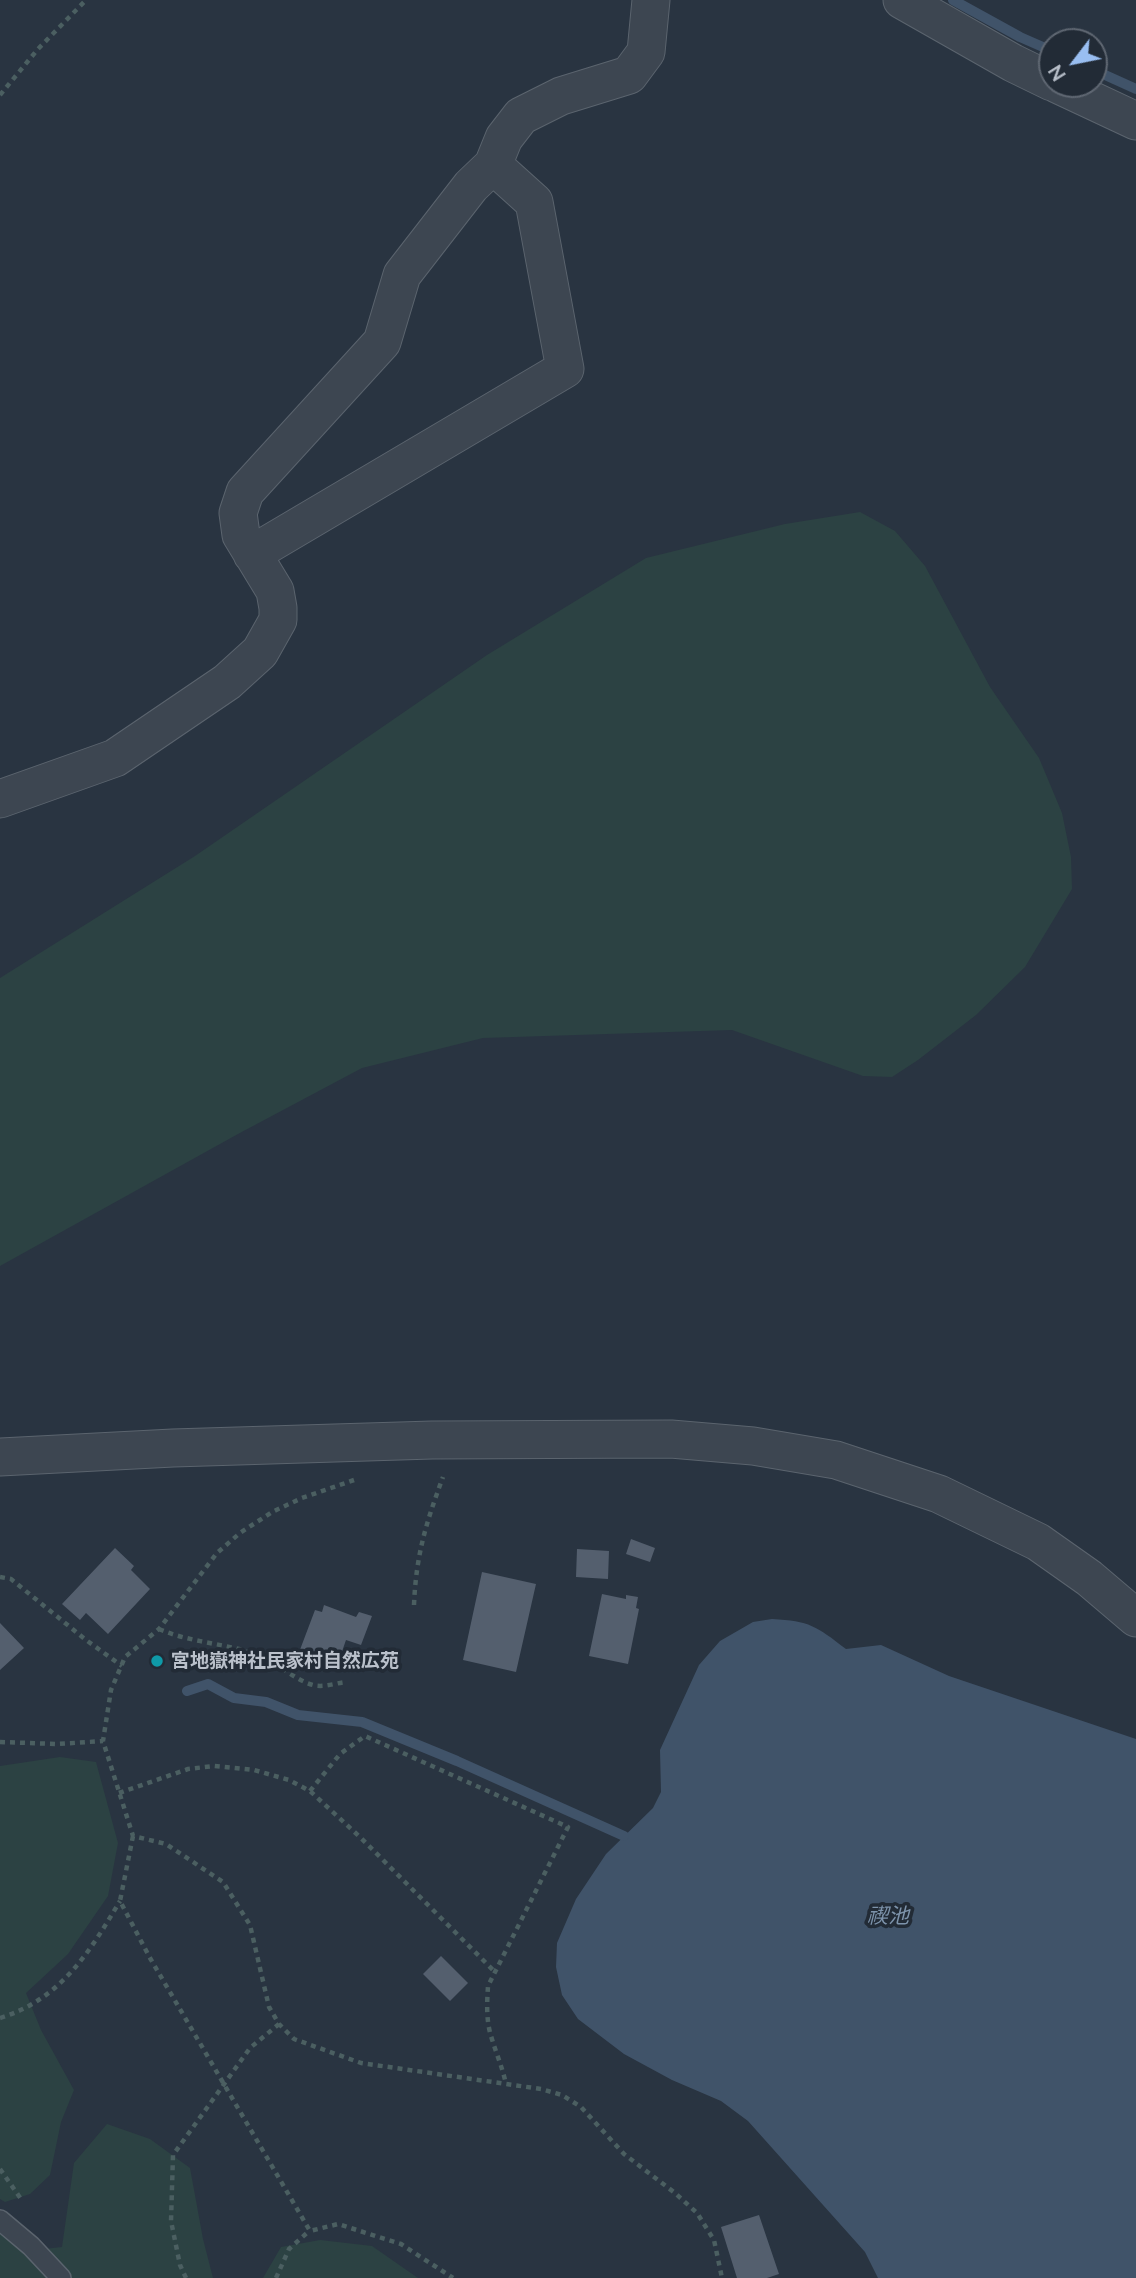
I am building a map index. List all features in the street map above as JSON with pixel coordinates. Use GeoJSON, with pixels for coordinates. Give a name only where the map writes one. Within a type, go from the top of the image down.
{"type":"FeatureCollection","features":[{"type":"Feature","properties":{"kind":"street"},"geometry":{"type":"LineString","coordinates":[[0,799],[115,758],[227,682],[260,652],[278,620],[278,608],[275,591],[241,535],[238,513],[245,492],[382,342],[402,275],[471,186],[493,165],[504,138],[521,116],[561,96],[629,75],[646,52],[651,0]]}},
{"type":"Feature","properties":{"kind":"street"},"geometry":{"type":"LineString","coordinates":[[902,0],[1038,75]]}},
{"type":"Feature","properties":{"kind":"street"},"geometry":{"type":"LineString","coordinates":[[1087,98],[1136,121]]}},
{"type":"Feature","properties":{"kind":"street"},"geometry":{"type":"LineString","coordinates":[[252,554],[565,369],[534,202],[493,165]]}},
{"type":"Feature","properties":{"kind":"street"},"geometry":{"type":"LineString","coordinates":[[0,1457],[173,1448],[432,1440],[671,1439],[753,1446],[836,1460],[939,1494],[1038,1542],[1089,1578],[1136,1618]]}},
{"type":"Feature","properties":{"kind":"lane"},"geometry":{"type":"LineString","coordinates":[[0,2220],[31,2245],[61,2278]]}},
{"type":"Feature","properties":{"kind":"path"},"geometry":{"type":"LineString","coordinates":[[0,95],[38,49],[86,0]]}},
{"type":"Feature","properties":{"kind":"path"},"geometry":{"type":"LineString","coordinates":[[414,1605],[415,1577],[424,1528],[443,1477]]}},
{"type":"Feature","properties":{"kind":"path"},"geometry":{"type":"LineString","coordinates":[[433,1478],[454,1477]]}},
{"type":"Feature","properties":{"kind":"path"},"geometry":{"type":"LineString","coordinates":[[0,2018],[17,2013],[59,1986],[96,1941],[120,1901],[133,1836],[103,1741],[111,1690],[125,1657],[159,1629],[217,1553],[240,1533],[292,1502],[356,1479]]}},
{"type":"Feature","properties":{"kind":"path"},"geometry":{"type":"LineString","coordinates":[[0,1577],[11,1579],[122,1666]]}},
{"type":"Feature","properties":{"kind":"path"},"geometry":{"type":"LineString","coordinates":[[159,1629],[181,1638],[234,1648],[265,1658],[295,1678],[316,1686],[346,1682]]}},
{"type":"Feature","properties":{"kind":"path"},"geometry":{"type":"LineString","coordinates":[[310,1791],[340,1754],[365,1736],[568,1827],[488,1986],[487,2006],[491,2035],[501,2060],[506,2084]]}},
{"type":"Feature","properties":{"kind":"path"},"geometry":{"type":"LineString","coordinates":[[0,1742],[58,1744],[103,1741]]}},
{"type":"Feature","properties":{"kind":"path"},"geometry":{"type":"LineString","coordinates":[[119,1793],[187,1769],[214,1766],[254,1770],[289,1780],[310,1791],[361,1838],[494,1970]]}},
{"type":"Feature","properties":{"kind":"path"},"geometry":{"type":"LineString","coordinates":[[133,1836],[166,1844],[223,1882],[250,1925],[270,2007],[279,2024],[293,2039],[362,2063],[541,2089],[562,2095],[581,2107],[624,2154],[676,2193],[696,2213],[714,2240],[722,2278]]}},
{"type":"Feature","properties":{"kind":"path"},"geometry":{"type":"LineString","coordinates":[[120,1901],[223,2085],[310,2231]]}},
{"type":"Feature","properties":{"kind":"path"},"geometry":{"type":"LineString","coordinates":[[186,2278],[180,2265],[171,2221],[173,2155],[250,2048],[279,2024]]}},
{"type":"Feature","properties":{"kind":"path"},"geometry":{"type":"LineString","coordinates":[[276,2278],[289,2249],[310,2231],[338,2224],[401,2244],[453,2278]]}},
{"type":"Feature","properties":{"kind":"green space"},"geometry":{"type":"Polygon","coordinates":[[[860,512],[895,531],[925,566],[990,687],[1039,758],[1062,813],[1071,857],[1072,889],[1025,967],[976,1015],[892,1077],[863,1076],[732,1030],[483,1038],[362,1068],[0,1266],[0,978],[195,856],[487,655],[646,558],[785,524],[860,512]]]}},
{"type":"Feature","properties":{"kind":"green space"},"geometry":{"type":"Polygon","coordinates":[[[60,1757],[96,1762],[118,1843],[108,1896],[68,1954],[26,1993],[41,2030],[74,2090],[61,2122],[50,2175],[30,2194],[5,2202],[0,2199],[0,1766],[60,1757]]]}},
{"type":"Feature","properties":{"kind":"green space"},"geometry":{"type":"Polygon","coordinates":[[[107,2124],[150,2139],[190,2168],[213,2278],[0,2278],[0,2234],[26,2251],[62,2247],[74,2163],[107,2124]]]}},
{"type":"Feature","properties":{"kind":"green space"},"geometry":{"type":"Polygon","coordinates":[[[320,2240],[372,2246],[418,2278],[263,2278],[281,2247],[320,2240]]]}},
{"type":"Feature","properties":{"kind":"water","name":"禊池"},"geometry":{"type":"Polygon","coordinates":[[[772,1619],[812,1626],[846,1649],[881,1645],[949,1676],[1136,1739],[1136,2278],[878,2278],[865,2252],[748,2121],[721,2101],[672,2080],[624,2054],[578,2019],[562,1995],[556,1967],[557,1943],[576,1899],[606,1854],[653,1808],[661,1792],[660,1750],[699,1665],[720,1641],[753,1622],[772,1619]]]}},
{"type":"Feature","properties":{"kind":"building"},"geometry":{"type":"Polygon","coordinates":[[[631,1539],[655,1548],[650,1562],[626,1554],[631,1539]]]}},
{"type":"Feature","properties":{"kind":"building"},"geometry":{"type":"Polygon","coordinates":[[[115,1548],[134,1566],[131,1570],[150,1589],[108,1634],[86,1613],[80,1620],[62,1604],[115,1548]]]}},
{"type":"Feature","properties":{"kind":"building"},"geometry":{"type":"Polygon","coordinates":[[[577,1549],[609,1551],[608,1579],[576,1577],[577,1549]]]}},
{"type":"Feature","properties":{"kind":"building"},"geometry":{"type":"Polygon","coordinates":[[[482,1572],[536,1584],[516,1672],[463,1660],[482,1572]]]}},
{"type":"Feature","properties":{"kind":"building"},"geometry":{"type":"Polygon","coordinates":[[[602,1594],[626,1599],[626,1595],[638,1597],[636,1608],[639,1609],[628,1664],[589,1656],[602,1594]]]}},
{"type":"Feature","properties":{"kind":"building"},"geometry":{"type":"Polygon","coordinates":[[[324,1605],[356,1617],[359,1612],[372,1616],[361,1645],[346,1640],[336,1669],[298,1655],[315,1610],[322,1612],[324,1605]]]}},
{"type":"Feature","properties":{"kind":"building"},"geometry":{"type":"Polygon","coordinates":[[[0,1623],[24,1648],[0,1670],[0,1623]]]}},
{"type":"Feature","properties":{"kind":"building"},"geometry":{"type":"Polygon","coordinates":[[[441,1956],[468,1983],[450,2001],[423,1974],[441,1956]]]}},
{"type":"Feature","properties":{"kind":"building"},"geometry":{"type":"Polygon","coordinates":[[[759,2215],[779,2274],[767,2278],[737,2278],[721,2227],[759,2215]]]}},
{"type":"Feature","properties":{"kind":"waterway"},"geometry":{"type":"LineString","coordinates":[[953,0],[1038,45]]}},
{"type":"Feature","properties":{"kind":"waterway"},"geometry":{"type":"LineString","coordinates":[[1108,76],[1136,89]]}},
{"type":"Feature","properties":{"kind":"waterway"},"geometry":{"type":"LineString","coordinates":[[187,1691],[208,1684],[234,1698],[266,1702],[298,1715],[362,1722],[457,1761],[624,1836]]}},
{"type":"Feature","properties":{"kind":"place","name":"宮地嶽神社民家村自然広苑"},"geometry":{"type":"Point","coordinates":[157,1661]}}]}
